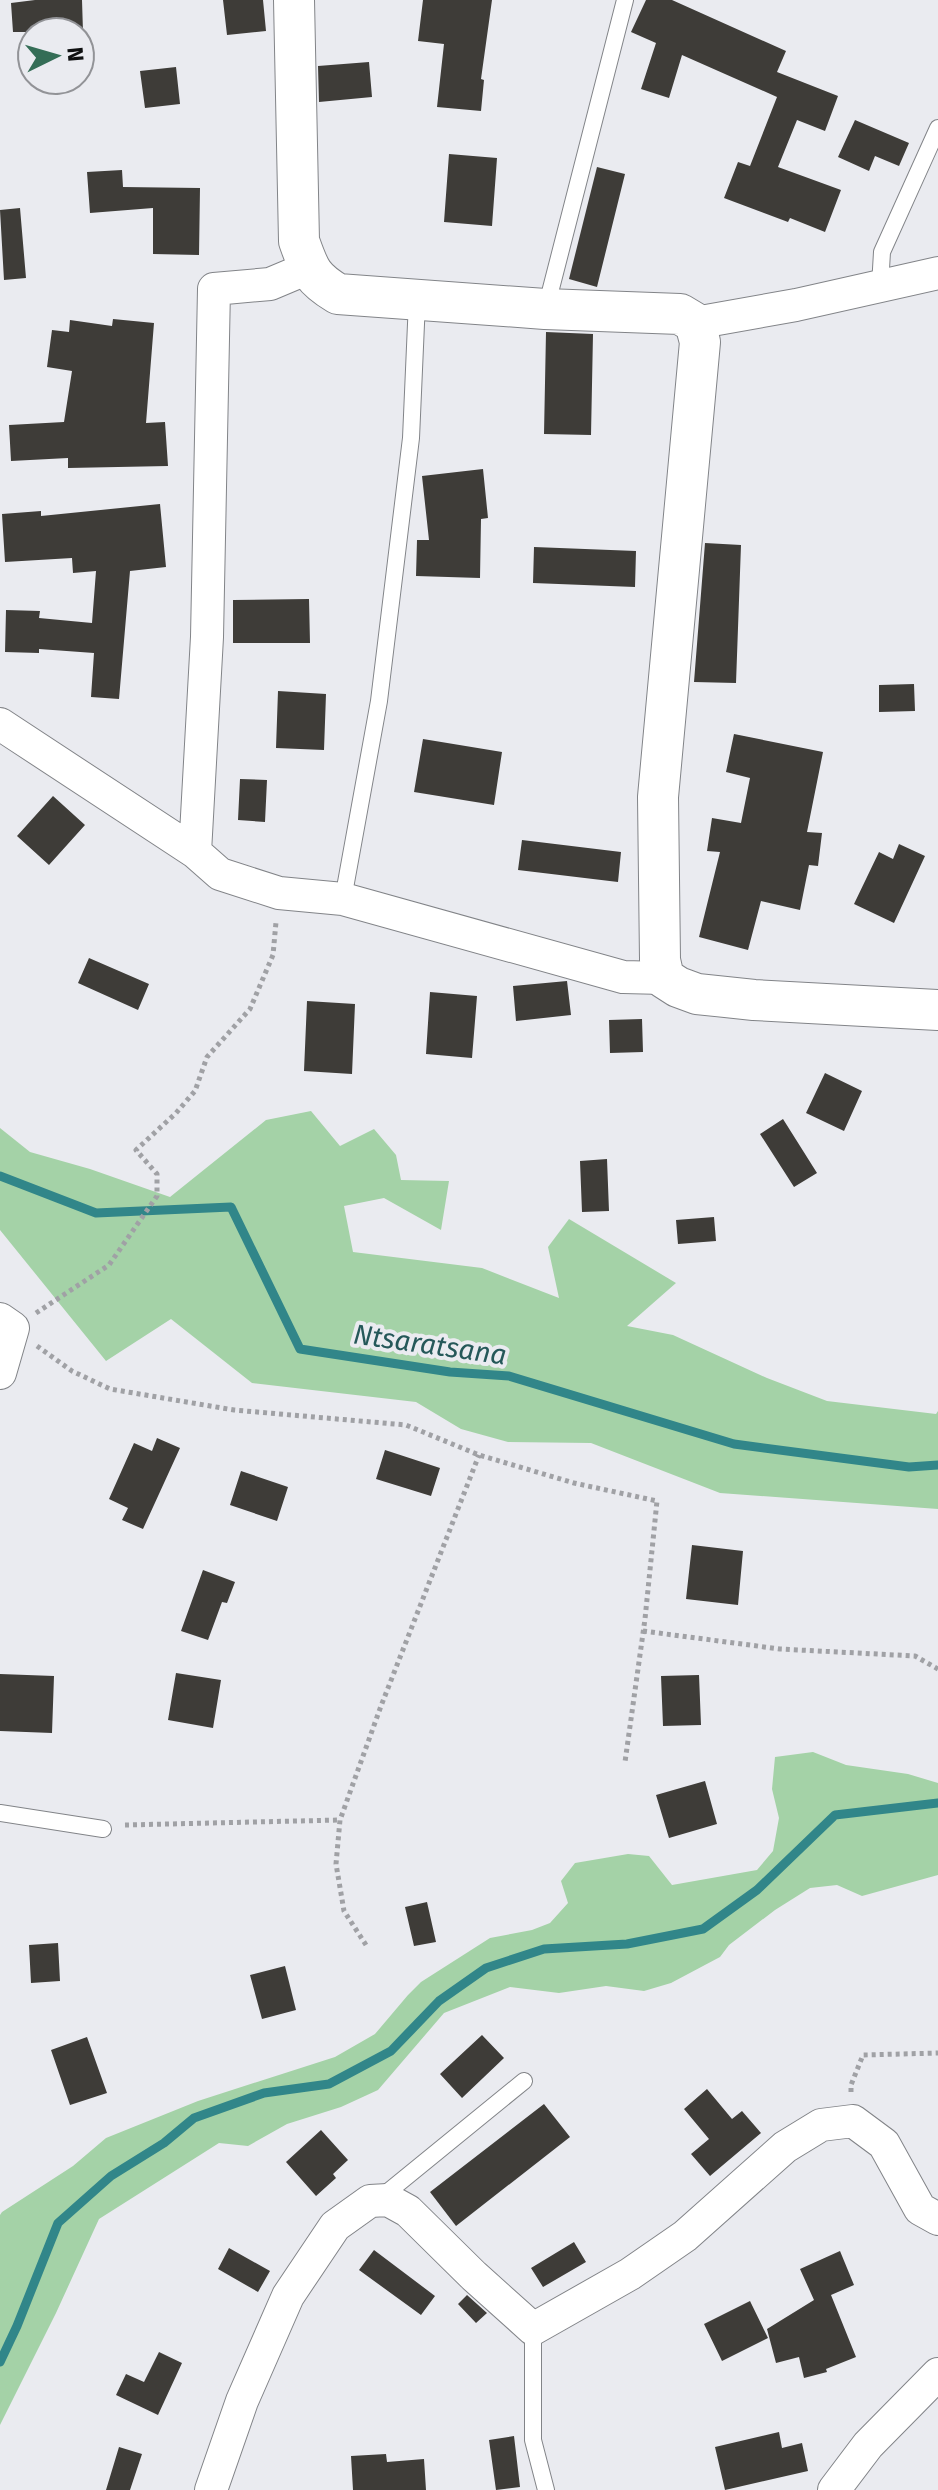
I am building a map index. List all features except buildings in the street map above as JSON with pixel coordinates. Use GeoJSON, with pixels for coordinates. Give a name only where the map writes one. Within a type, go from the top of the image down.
{"type":"FeatureCollection","features":[{"type":"Feature","properties":{"kind":"street"},"geometry":{"type":"LineString","coordinates":[[294,0],[299,241],[308,268],[320,284],[338,294],[545,309],[680,314],[695,323],[796,305],[938,273]]}},
{"type":"Feature","properties":{"kind":"street"},"geometry":{"type":"LineString","coordinates":[[195,852],[207,637],[214,289],[270,284],[308,268]]}},
{"type":"Feature","properties":{"kind":"street"},"geometry":{"type":"LineString","coordinates":[[664,978],[660,960],[658,797],[700,342],[695,323]]}},
{"type":"Feature","properties":{"kind":"street"},"geometry":{"type":"LineString","coordinates":[[0,724],[195,852],[220,874],[279,893],[343,899],[623,977],[664,978],[697,994],[938,1010]]}},
{"type":"Feature","properties":{"kind":"street"},"geometry":{"type":"LineString","coordinates":[[0,1373],[6,1324]]}},
{"type":"Feature","properties":{"kind":"street"},"geometry":{"type":"LineString","coordinates":[[211,2490],[242,2401],[288,2296],[335,2226],[370,2201],[388,2200],[408,2211],[533,2329],[630,2274],[685,2236],[785,2147],[821,2125],[853,2121],[884,2144],[920,2209],[938,2219]]}},
{"type":"Feature","properties":{"kind":"street"},"geometry":{"type":"LineString","coordinates":[[834,2490],[868,2445],[937,2376]]}},
{"type":"Feature","properties":{"kind":"lane"},"geometry":{"type":"LineString","coordinates":[[545,309],[625,0]]}},
{"type":"Feature","properties":{"kind":"lane"},"geometry":{"type":"LineString","coordinates":[[880,286],[882,252],[938,128]]}},
{"type":"Feature","properties":{"kind":"lane"},"geometry":{"type":"LineString","coordinates":[[343,899],[381,685],[411,438],[417,300]]}},
{"type":"Feature","properties":{"kind":"lane"},"geometry":{"type":"LineString","coordinates":[[0,1813],[103,1829]]}},
{"type":"Feature","properties":{"kind":"lane"},"geometry":{"type":"LineString","coordinates":[[377,2201],[524,2081]]}},
{"type":"Feature","properties":{"kind":"lane"},"geometry":{"type":"LineString","coordinates":[[533,2329],[533,2440],[546,2490]]}},
{"type":"Feature","properties":{"kind":"path"},"geometry":{"type":"LineString","coordinates":[[279,893],[273,955],[250,1009],[207,1057],[195,1091],[136,1150],[157,1174],[157,1196],[109,1265],[6,1324],[72,1371],[110,1389],[234,1410],[406,1425],[479,1455],[574,1483],[657,1501],[625,1762]]}},
{"type":"Feature","properties":{"kind":"path"},"geometry":{"type":"LineString","coordinates":[[366,1945],[344,1911],[336,1864],[340,1820],[479,1455]]}},
{"type":"Feature","properties":{"kind":"path"},"geometry":{"type":"LineString","coordinates":[[643,1631],[780,1649],[915,1656],[938,1669]]}},
{"type":"Feature","properties":{"kind":"path"},"geometry":{"type":"LineString","coordinates":[[103,1829],[133,1824],[340,1820]]}},
{"type":"Feature","properties":{"kind":"path"},"geometry":{"type":"LineString","coordinates":[[853,2121],[851,2085],[863,2055],[938,2053]]}},
{"type":"Feature","properties":{"kind":"green space"},"geometry":{"type":"Polygon","coordinates":[[[311,1111],[340,1146],[374,1129],[396,1155],[401,1180],[449,1181],[441,1230],[384,1198],[344,1206],[353,1252],[482,1268],[559,1298],[548,1247],[569,1219],[676,1283],[627,1326],[673,1335],[767,1378],[827,1401],[936,1414],[938,1411],[938,1509],[720,1493],[591,1443],[508,1442],[461,1429],[416,1402],[252,1383],[171,1319],[106,1361],[0,1230],[0,1128],[30,1152],[170,1197],[266,1120],[311,1111]]]}},
{"type":"Feature","properties":{"kind":"green space"},"geometry":{"type":"Polygon","coordinates":[[[813,1752],[846,1765],[908,1774],[938,1783],[938,1875],[862,1896],[837,1885],[810,1888],[729,1945],[720,1957],[671,1983],[644,1991],[606,1986],[559,1993],[510,1987],[444,2013],[378,2090],[341,2107],[287,2124],[248,2146],[219,2143],[99,2219],[0,2425],[2,2212],[73,2166],[106,2138],[198,2101],[335,2057],[375,2034],[421,1982],[490,1938],[532,1930],[550,1923],[568,1903],[561,1881],[575,1863],[628,1854],[649,1856],[672,1885],[757,1870],[773,1851],[779,1818],[772,1789],[775,1757],[813,1752]]]}},
{"type":"Feature","properties":{"kind":"waterway","name":"Ntsaratsana"},"geometry":{"type":"LineString","coordinates":[[0,1176],[96,1213],[231,1207],[300,1349],[450,1372],[509,1376],[734,1444],[909,1467],[938,1465]]}},
{"type":"Feature","properties":{"kind":"waterway"},"geometry":{"type":"LineString","coordinates":[[0,2362],[58,2223],[111,2176],[164,2143],[194,2118],[264,2093],[329,2084],[391,2051],[439,2001],[486,1968],[544,1949],[627,1944],[703,1929],[757,1890],[835,1815],[938,1803]]}}]}
